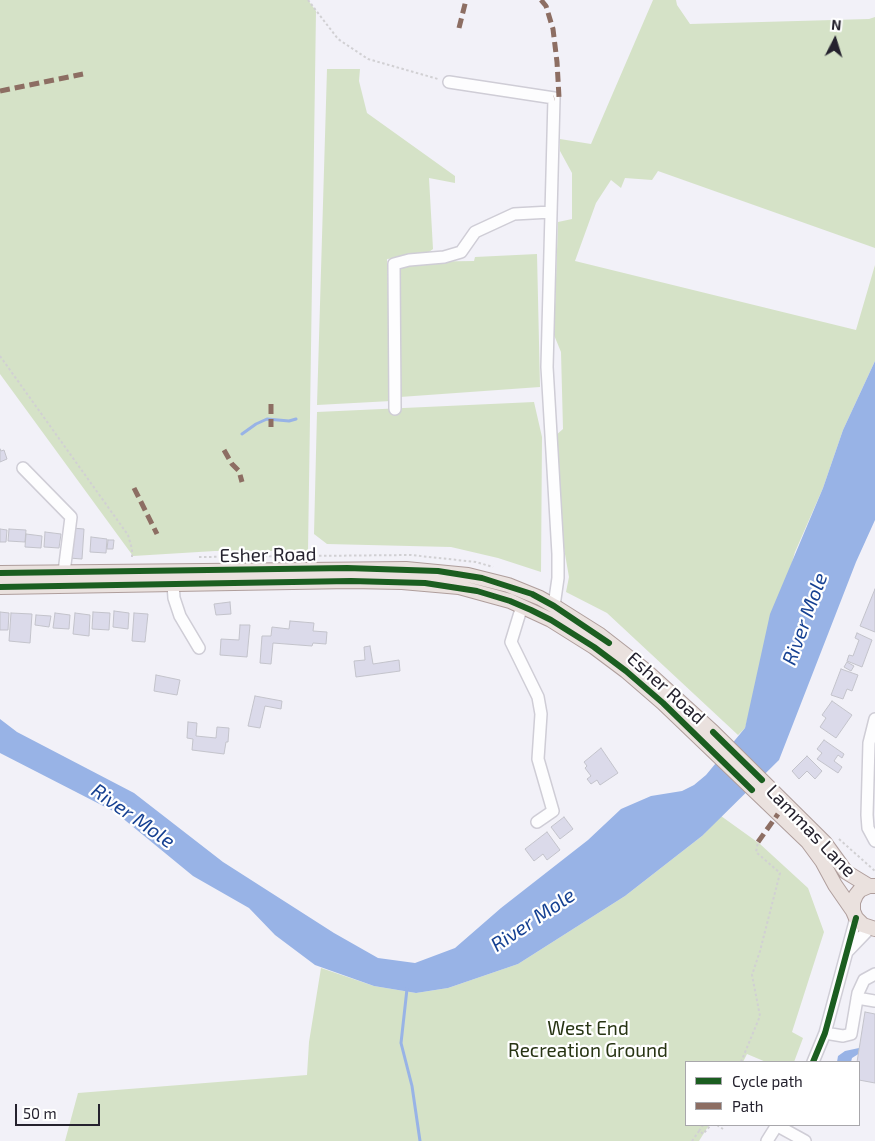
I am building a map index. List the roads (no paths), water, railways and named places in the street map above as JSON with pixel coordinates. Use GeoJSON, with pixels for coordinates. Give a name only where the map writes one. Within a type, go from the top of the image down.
{"type":"FeatureCollection","features":[{"type":"Feature","properties":{"kind":"main road","name":"Esher Road"},"geometry":{"type":"LineString","coordinates":[[0,573],[356,568],[423,569],[482,578],[523,591],[554,606],[600,636],[646,670],[713,732]]}},
{"type":"Feature","properties":{"kind":"main road","name":"Esher Road"},"geometry":{"type":"LineString","coordinates":[[0,586],[351,581],[425,583],[476,591],[522,606],[565,628],[609,658],[640,683],[700,739]]}},
{"type":"Feature","properties":{"kind":"main road","name":"Lammas Lane"},"geometry":{"type":"LineString","coordinates":[[713,732],[812,847],[854,914],[863,925],[873,928]]}},
{"type":"Feature","properties":{"kind":"main road","name":"Lammas Lane"},"geometry":{"type":"LineString","coordinates":[[700,739],[825,843],[846,872],[872,886]]}},
{"type":"Feature","properties":{"kind":"main road"},"geometry":{"type":"LineString","coordinates":[[854,914],[853,902],[856,895],[860,890],[872,886]]}},
{"type":"Feature","properties":{"kind":"street"},"geometry":{"type":"LineString","coordinates":[[449,82],[554,98],[547,367],[558,554],[558,578],[554,606]]}},
{"type":"Feature","properties":{"kind":"street"},"geometry":{"type":"LineString","coordinates":[[395,409],[394,264],[409,260],[444,257],[461,252],[475,232],[514,214],[551,212]]}},
{"type":"Feature","properties":{"kind":"street"},"geometry":{"type":"LineString","coordinates":[[23,468],[71,517],[64,572]]}},
{"type":"Feature","properties":{"kind":"street"},"geometry":{"type":"LineString","coordinates":[[173,584],[174,598],[180,616],[199,648]]}},
{"type":"Feature","properties":{"kind":"street"},"geometry":{"type":"LineString","coordinates":[[522,606],[512,642],[538,697],[541,714],[538,759],[552,812],[537,822]]}},
{"type":"Feature","properties":{"kind":"street"},"geometry":{"type":"LineString","coordinates":[[875,719],[868,743],[867,815],[868,828],[875,841]]}},
{"type":"Feature","properties":{"kind":"street"},"geometry":{"type":"LineString","coordinates":[[813,1061],[825,1033],[847,952],[854,914]]}},
{"type":"Feature","properties":{"kind":"street"},"geometry":{"type":"LineString","coordinates":[[847,952],[873,928]]}},
{"type":"Feature","properties":{"kind":"street"},"geometry":{"type":"LineString","coordinates":[[825,1033],[843,1036],[852,1034],[858,993],[864,980],[875,974]]}},
{"type":"Feature","properties":{"kind":"street"},"geometry":{"type":"LineString","coordinates":[[857,998],[875,1001]]}},
{"type":"Feature","properties":{"kind":"street"},"geometry":{"type":"LineString","coordinates":[[767,1141],[776,1126]]}},
{"type":"Feature","properties":{"kind":"street"},"geometry":{"type":"LineString","coordinates":[[779,1126],[804,1141]]}},
{"type":"Feature","properties":{"kind":"water","name":"River Mole"},"geometry":{"type":"Polygon","coordinates":[[[875,361],[875,520],[856,562],[779,760],[702,836],[625,896],[518,964],[448,988],[416,993],[374,986],[315,965],[275,935],[249,908],[193,876],[115,812],[0,753],[0,719],[17,732],[134,793],[223,862],[334,933],[378,958],[415,963],[455,948],[501,908],[588,840],[621,809],[651,796],[682,791],[694,785],[706,775],[745,728],[770,614],[823,488],[843,430],[875,361]]]}},
{"type":"Feature","properties":{"kind":"water"},"geometry":{"type":"Polygon","coordinates":[[[859,1048],[860,1053],[852,1058],[851,1061],[837,1061],[838,1056],[845,1051],[859,1048]]]}},
{"type":"Feature","properties":{"kind":"waterway"},"geometry":{"type":"LineString","coordinates":[[242,434],[267,419],[289,421],[296,419]]}},
{"type":"Feature","properties":{"kind":"waterway"},"geometry":{"type":"LineString","coordinates":[[407,989],[401,1043],[412,1086],[420,1141]]}},
{"type":"Feature","properties":{"kind":"park label","name":"West End Recreation Ground"},"geometry":{"type":"Point","coordinates":[588,1040]}}]}
